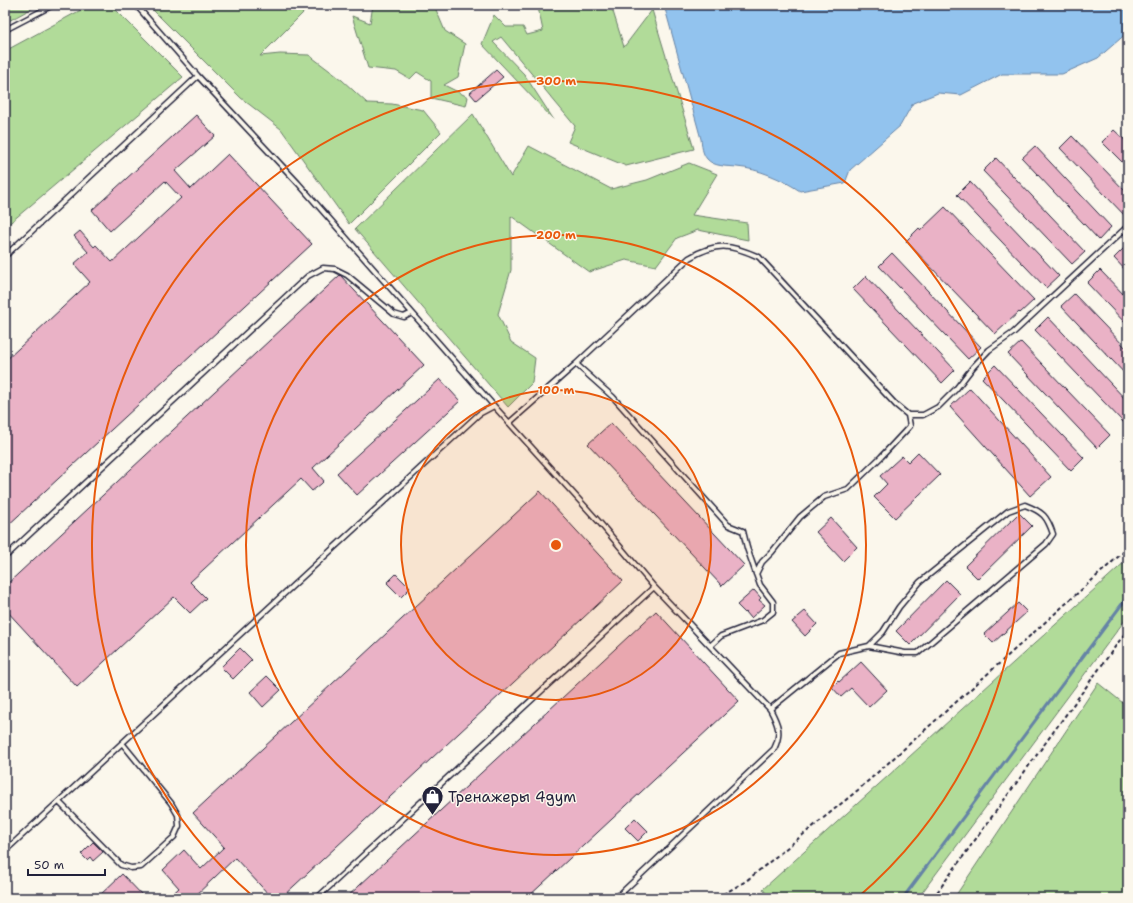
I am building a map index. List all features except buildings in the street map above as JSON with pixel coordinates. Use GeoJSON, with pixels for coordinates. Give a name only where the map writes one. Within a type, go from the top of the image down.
{"type":"FeatureCollection","features":[{"type":"Feature","properties":{"kind":"lane"},"geometry":{"type":"LineString","coordinates":[[5,30],[52,5]]}},
{"type":"Feature","properties":{"kind":"lane"},"geometry":{"type":"LineString","coordinates":[[136,5],[198,76],[298,183],[509,423],[600,523],[654,587],[770,710],[777,722],[779,739],[774,749],[616,898]]}},
{"type":"Feature","properties":{"kind":"lane"},"geometry":{"type":"LineString","coordinates":[[5,256],[198,76]]}},
{"type":"Feature","properties":{"kind":"lane"},"geometry":{"type":"LineString","coordinates":[[509,423],[576,364],[689,258],[704,250],[722,246],[741,249],[759,257],[896,405],[908,415],[923,415],[938,407],[956,389],[973,367],[989,350],[1013,333],[1128,226]]}},
{"type":"Feature","properties":{"kind":"lane"},"geometry":{"type":"LineString","coordinates":[[5,557],[308,276],[323,268],[335,270],[347,275],[394,314],[404,316],[412,313]]}},
{"type":"Feature","properties":{"kind":"lane"},"geometry":{"type":"LineString","coordinates":[[576,364],[613,397],[728,525],[743,531],[747,548],[760,585],[773,602],[773,612],[764,620],[721,636],[710,646]]}},
{"type":"Feature","properties":{"kind":"lane"},"geometry":{"type":"LineString","coordinates":[[5,851],[479,414],[494,406]]}},
{"type":"Feature","properties":{"kind":"lane"},"geometry":{"type":"LineString","coordinates":[[756,574],[762,562],[800,517],[824,497],[848,489],[881,457],[910,426],[908,415]]}},
{"type":"Feature","properties":{"kind":"lane"},"geometry":{"type":"LineString","coordinates":[[770,710],[839,653],[869,646],[905,653],[918,653],[1046,544],[1053,534],[1048,520],[1038,510],[1025,505],[1008,511],[920,582],[899,607],[883,632],[869,646]]}},
{"type":"Feature","properties":{"kind":"lane"},"geometry":{"type":"LineString","coordinates":[[317,898],[654,587]]}},
{"type":"Feature","properties":{"kind":"lane"},"geometry":{"type":"LineString","coordinates":[[59,802],[121,865],[132,868],[141,867],[174,837],[179,826],[178,815],[171,803],[122,743]]}},
{"type":"Feature","properties":{"kind":"path"},"geometry":{"type":"LineString","coordinates":[[717,898],[746,880],[858,790],[1128,548]]}},
{"type":"Feature","properties":{"kind":"path"},"geometry":{"type":"LineString","coordinates":[[933,898],[1128,628]]}},
{"type":"Feature","properties":{"kind":"green space"},"geometry":{"type":"Polygon","coordinates":[[[5,5],[38,5],[5,23],[5,5]]]}},
{"type":"Feature","properties":{"kind":"green space"},"geometry":{"type":"Polygon","coordinates":[[[90,5],[111,5],[183,77],[5,227],[5,51],[90,5]]]}},
{"type":"Feature","properties":{"kind":"green space"},"geometry":{"type":"Polygon","coordinates":[[[148,5],[311,5],[260,56],[280,54],[309,55],[342,80],[367,103],[392,104],[423,110],[441,132],[349,224],[281,129],[241,98],[148,5]]]}},
{"type":"Feature","properties":{"kind":"green space"},"geometry":{"type":"Polygon","coordinates":[[[373,5],[434,5],[445,31],[465,44],[458,77],[444,85],[468,97],[466,106],[431,98],[431,81],[417,72],[410,79],[396,71],[368,68],[352,16],[370,23],[373,5]]]}},
{"type":"Feature","properties":{"kind":"green space"},"geometry":{"type":"Polygon","coordinates":[[[545,5],[611,5],[624,47],[652,10],[694,149],[626,166],[568,142],[575,126],[501,37],[493,42],[524,74],[554,120],[482,44],[494,15],[506,27],[523,27],[527,35],[543,31],[538,7],[545,5]]]}},
{"type":"Feature","properties":{"kind":"green space"},"geometry":{"type":"Polygon","coordinates":[[[473,114],[511,177],[529,146],[611,189],[647,180],[689,163],[717,174],[692,215],[747,223],[748,240],[698,230],[677,238],[656,266],[626,260],[589,272],[511,216],[511,270],[498,314],[511,342],[535,358],[532,383],[508,407],[355,229],[473,114]]]}},
{"type":"Feature","properties":{"kind":"green space"},"geometry":{"type":"Polygon","coordinates":[[[1128,559],[1128,616],[918,898],[773,898],[767,895],[763,889],[1128,559]]]}},
{"type":"Feature","properties":{"kind":"green space"},"geometry":{"type":"Polygon","coordinates":[[[1098,683],[1128,707],[1128,898],[954,898],[1098,683]]]}},
{"type":"Feature","properties":{"kind":"water"},"geometry":{"type":"Polygon","coordinates":[[[664,5],[1128,5],[1128,32],[1098,58],[1062,74],[1002,74],[961,95],[938,93],[913,103],[900,126],[850,170],[845,183],[800,191],[786,182],[762,172],[745,168],[717,165],[710,162],[705,157],[664,5]]]}},
{"type":"Feature","properties":{"kind":"waterway"},"geometry":{"type":"LineString","coordinates":[[903,898],[1128,596]]}},
{"type":"Feature","properties":{"kind":"place","name":"Тренажеры 4gym"},"geometry":{"type":"Point","coordinates":[432,816]}}]}
